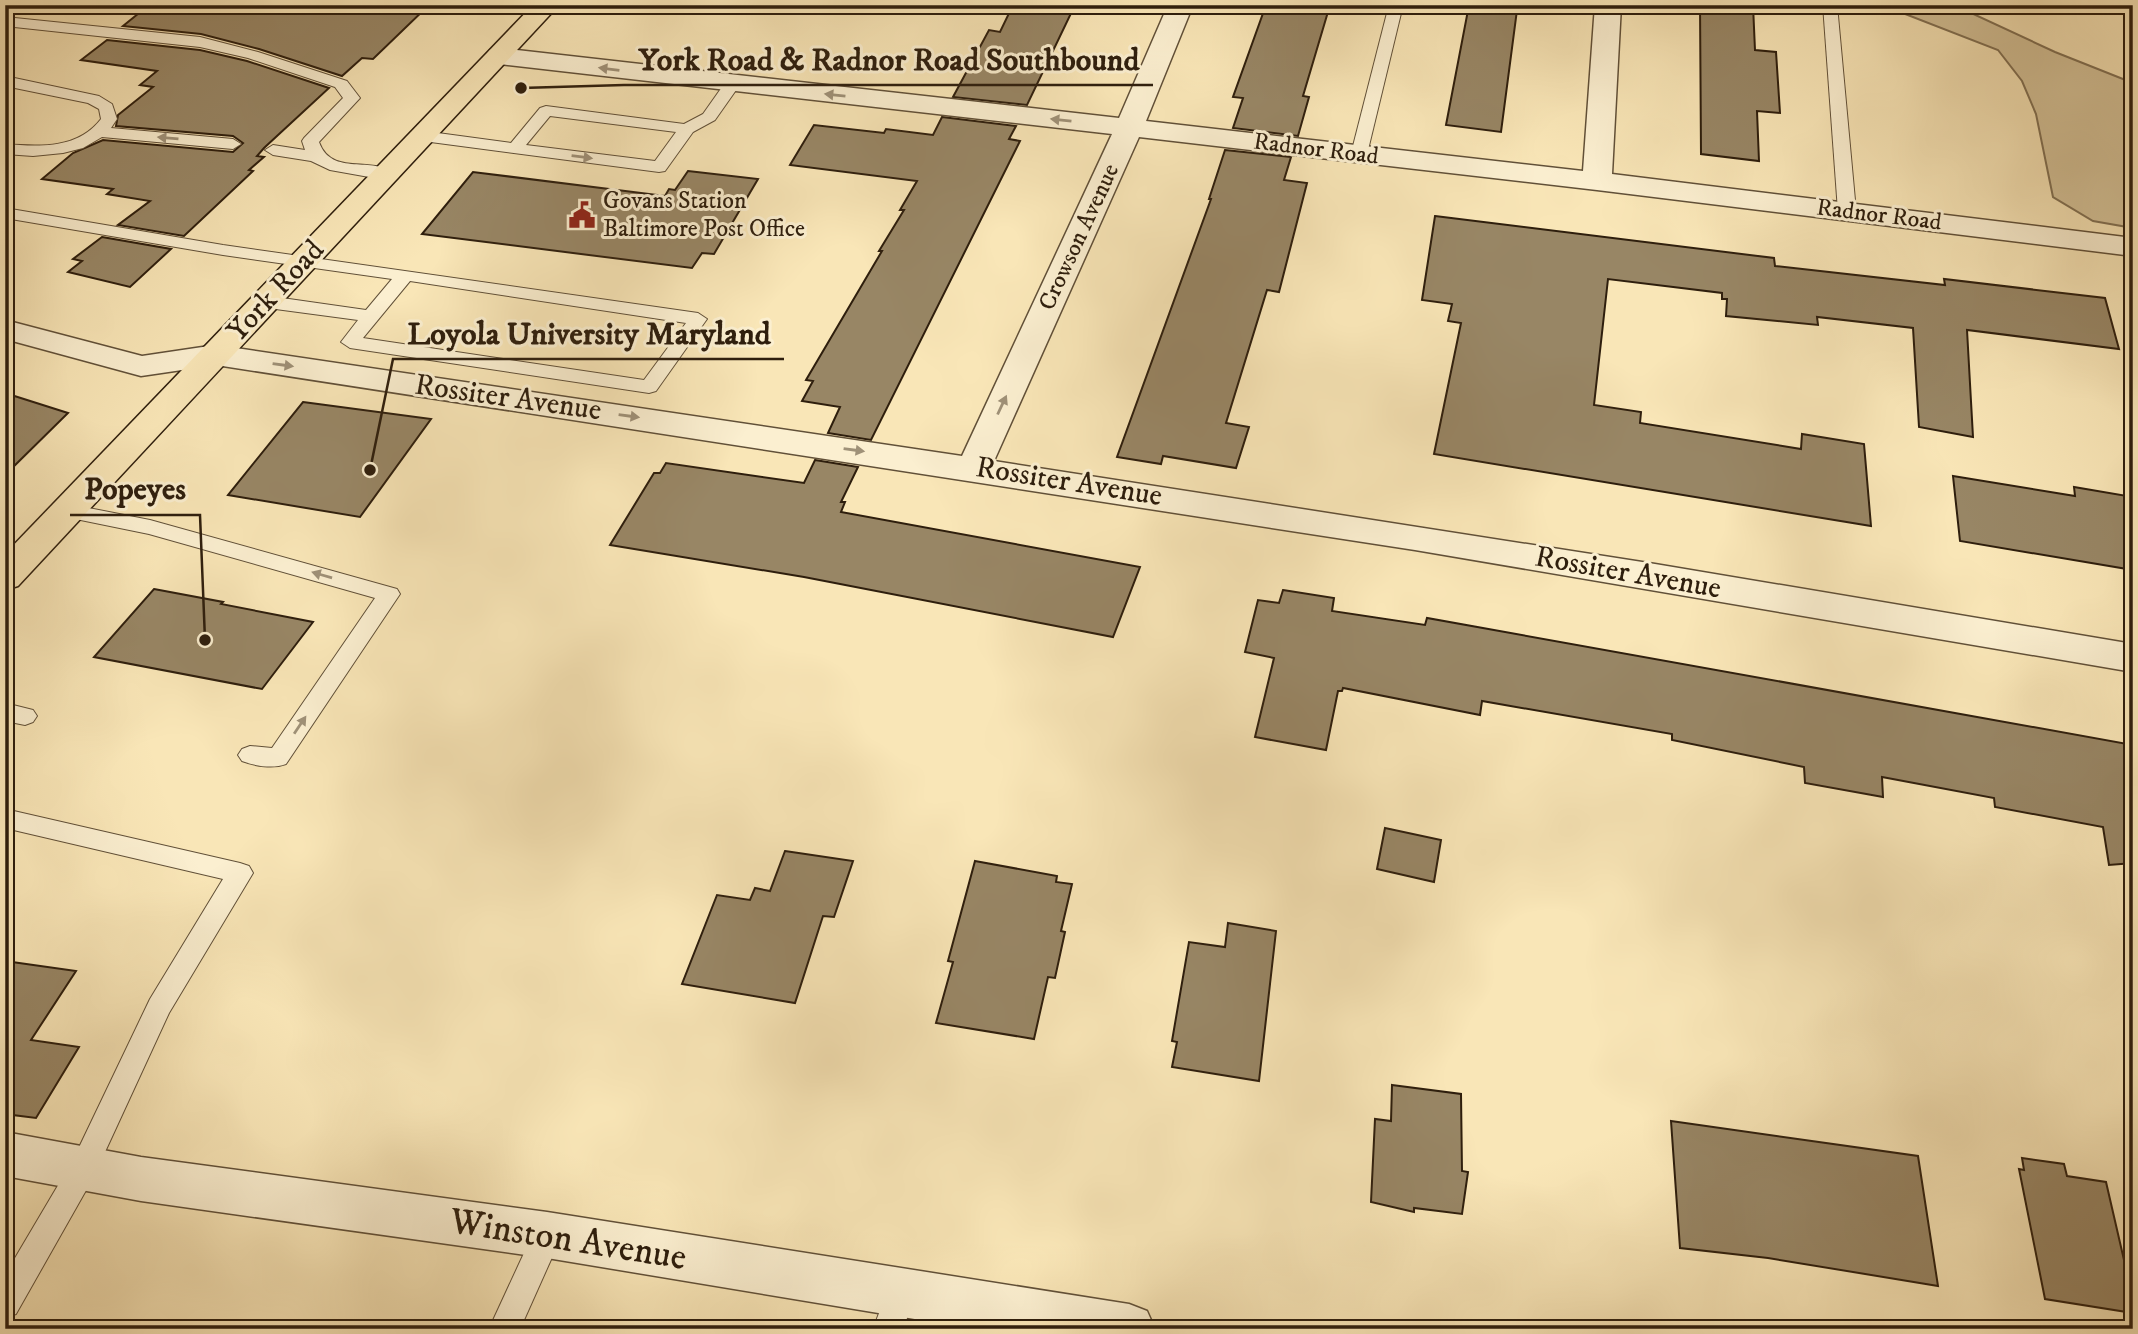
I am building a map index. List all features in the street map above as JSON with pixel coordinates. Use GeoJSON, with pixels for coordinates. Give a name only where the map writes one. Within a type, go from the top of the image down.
{"type":"FeatureCollection","features":[{"type":"Feature","properties":{"kind":"main road","name":"York Road"},"geometry":{"type":"LineString","coordinates":[[5,577],[547,5]]}},
{"type":"Feature","properties":{"kind":"street","name":"Crowson Avenue"},"geometry":{"type":"LineString","coordinates":[[974,467],[1129,128],[1181,5]]}},
{"type":"Feature","properties":{"kind":"street"},"geometry":{"type":"LineString","coordinates":[[1597,181],[1608,7]]}},
{"type":"Feature","properties":{"kind":"street","name":"Radnor Road"},"geometry":{"type":"LineString","coordinates":[[499,56],[1597,181],[2133,247]]}},
{"type":"Feature","properties":{"kind":"street","name":"Rossiter Avenue"},"geometry":{"type":"LineString","coordinates":[[5,329],[141,366],[216,355],[974,467],[1371,529],[2133,658]]}},
{"type":"Feature","properties":{"kind":"street","name":"Winston Avenue"},"geometry":{"type":"LineString","coordinates":[[5,1154],[83,1169],[548,1235],[894,1311],[1129,1329]]}},
{"type":"Feature","properties":{"kind":"lane"},"geometry":{"type":"LineString","coordinates":[[1359,154],[1396,5]]}},
{"type":"Feature","properties":{"kind":"lane"},"geometry":{"type":"LineString","coordinates":[[1573,5],[1608,7]]}},
{"type":"Feature","properties":{"kind":"lane"},"geometry":{"type":"LineString","coordinates":[[1830,5],[1847,211]]}},
{"type":"Feature","properties":{"kind":"lane"},"geometry":{"type":"LineString","coordinates":[[5,21],[200,42],[253,55],[341,84],[352,98],[310,141],[316,157]]}},
{"type":"Feature","properties":{"kind":"lane"},"geometry":{"type":"LineString","coordinates":[[5,81],[93,99],[106,107],[109,119],[102,132],[83,143],[53,149],[5,149]]}},
{"type":"Feature","properties":{"kind":"lane"},"geometry":{"type":"LineString","coordinates":[[423,136],[659,167],[687,129],[709,117],[733,83]]}},
{"type":"Feature","properties":{"kind":"lane"},"geometry":{"type":"LineString","coordinates":[[514,149],[546,111],[687,129]]}},
{"type":"Feature","properties":{"kind":"lane"},"geometry":{"type":"LineString","coordinates":[[102,132],[233,144]]}},
{"type":"Feature","properties":{"kind":"lane"},"geometry":{"type":"LineString","coordinates":[[273,150],[316,157],[330,165],[386,175]]}},
{"type":"Feature","properties":{"kind":"lane"},"geometry":{"type":"LineString","coordinates":[[5,213],[223,250],[405,275],[698,318],[649,387],[350,342],[405,275]]}},
{"type":"Feature","properties":{"kind":"lane"},"geometry":{"type":"LineString","coordinates":[[268,302],[372,316]]}},
{"type":"Feature","properties":{"kind":"lane"},"geometry":{"type":"LineString","coordinates":[[68,511],[150,527],[389,594],[278,758],[250,755]]}},
{"type":"Feature","properties":{"kind":"lane"},"geometry":{"type":"LineString","coordinates":[[5,818],[240,873],[159,1007],[83,1169],[5,1304]]}},
{"type":"Feature","properties":{"kind":"lane"},"geometry":{"type":"LineString","coordinates":[[504,1329],[548,1235]]}},
{"type":"Feature","properties":{"kind":"shaded area"},"geometry":{"type":"Polygon","coordinates":[[[1882,5],[1954,5],[2055,52],[2133,83],[2133,228],[2093,221],[2053,197],[2036,114],[2022,81],[1998,50],[1882,5]]]}},
{"type":"Feature","properties":{"kind":"building"},"geometry":{"type":"Polygon","coordinates":[[[149,5],[429,5],[373,59],[362,58],[342,76],[259,49],[201,34],[123,26],[149,5]]]}},
{"type":"Feature","properties":{"kind":"building"},"geometry":{"type":"Polygon","coordinates":[[[1013,5],[1075,5],[1027,105],[953,97],[989,30],[1000,32],[1013,5]]]}},
{"type":"Feature","properties":{"kind":"building"},"geometry":{"type":"Polygon","coordinates":[[[1266,5],[1330,5],[1303,96],[1309,97],[1298,136],[1233,128],[1243,98],[1233,97],[1266,5]]]}},
{"type":"Feature","properties":{"kind":"building"},"geometry":{"type":"Polygon","coordinates":[[[1469,5],[1517,10],[1501,132],[1446,125],[1469,5]]]}},
{"type":"Feature","properties":{"kind":"building"},"geometry":{"type":"Polygon","coordinates":[[[1700,5],[1753,5],[1755,50],[1776,52],[1780,113],[1757,111],[1759,161],[1701,154],[1700,5]]]}},
{"type":"Feature","properties":{"kind":"building"},"geometry":{"type":"Polygon","coordinates":[[[107,40],[200,50],[247,61],[329,88],[264,148],[257,156],[264,157],[249,170],[253,171],[184,236],[118,225],[150,201],[107,194],[113,189],[42,179],[73,153],[103,140],[233,152],[243,143],[233,136],[116,126],[118,115],[153,87],[140,85],[157,71],[81,60],[107,40]]]}},
{"type":"Feature","properties":{"kind":"building"},"geometry":{"type":"Polygon","coordinates":[[[942,117],[1016,126],[1009,139],[1020,141],[871,440],[828,433],[840,407],[802,401],[813,381],[806,380],[882,251],[879,251],[904,210],[900,210],[917,181],[790,165],[814,125],[884,133],[886,129],[933,135],[942,117]]]}},
{"type":"Feature","properties":{"kind":"building"},"geometry":{"type":"Polygon","coordinates":[[[1225,150],[1291,157],[1284,180],[1307,183],[1279,292],[1267,290],[1226,423],[1249,427],[1236,468],[1163,456],[1161,464],[1117,457],[1211,199],[1225,150]]]}},
{"type":"Feature","properties":{"kind":"building","name":"Govans Station Baltimore Post Office"},"geometry":{"type":"Polygon","coordinates":[[[688,171],[758,179],[714,254],[702,253],[692,268],[422,234],[473,172],[665,196],[669,189],[675,190],[688,171]]]}},
{"type":"Feature","properties":{"kind":"building"},"geometry":{"type":"Polygon","coordinates":[[[1435,216],[1774,258],[1775,266],[1945,285],[1944,279],[2105,298],[2119,349],[1967,330],[1973,437],[1919,427],[1913,328],[1817,317],[1818,325],[1726,316],[1727,299],[1722,299],[1722,293],[1608,279],[1594,405],[1641,412],[1640,423],[1801,449],[1802,434],[1864,444],[1871,526],[1434,454],[1461,323],[1448,321],[1452,304],[1422,300],[1435,216]]]}},
{"type":"Feature","properties":{"kind":"building"},"geometry":{"type":"Polygon","coordinates":[[[102,237],[171,249],[130,287],[68,272],[82,261],[73,259],[102,237]]]}},
{"type":"Feature","properties":{"kind":"building"},"geometry":{"type":"Polygon","coordinates":[[[5,393],[68,413],[5,475],[5,393]]]}},
{"type":"Feature","properties":{"kind":"building"},"geometry":{"type":"Polygon","coordinates":[[[303,402],[431,419],[360,517],[228,495],[303,402]]]}},
{"type":"Feature","properties":{"kind":"building"},"geometry":{"type":"Polygon","coordinates":[[[815,460],[858,467],[841,502],[845,502],[841,512],[1140,567],[1113,637],[804,577],[610,545],[654,473],[660,473],[666,463],[804,483],[815,460]]]}},
{"type":"Feature","properties":{"kind":"building"},"geometry":{"type":"Polygon","coordinates":[[[1953,476],[2075,496],[2074,487],[2133,497],[2133,570],[1960,541],[1953,476]]]}},
{"type":"Feature","properties":{"kind":"building"},"geometry":{"type":"Polygon","coordinates":[[[154,589],[313,622],[262,689],[94,657],[154,589]]]}},
{"type":"Feature","properties":{"kind":"building"},"geometry":{"type":"Polygon","coordinates":[[[1283,590],[1334,598],[1332,611],[1425,625],[1427,618],[2133,745],[2133,863],[2109,865],[2103,827],[1995,807],[1994,798],[1882,777],[1883,797],[1805,783],[1804,767],[1672,740],[1672,734],[1482,701],[1480,715],[1343,688],[1338,691],[1326,750],[1255,737],[1274,658],[1245,652],[1258,600],[1279,603],[1283,590]]]}},
{"type":"Feature","properties":{"kind":"building"},"geometry":{"type":"Polygon","coordinates":[[[1385,828],[1441,840],[1434,882],[1377,869],[1385,828]]]}},
{"type":"Feature","properties":{"kind":"building"},"geometry":{"type":"Polygon","coordinates":[[[785,851],[853,861],[834,917],[823,916],[795,1003],[682,984],[717,895],[750,900],[755,888],[770,891],[785,851]]]}},
{"type":"Feature","properties":{"kind":"building"},"geometry":{"type":"Polygon","coordinates":[[[975,861],[1057,876],[1056,882],[1072,884],[1061,931],[1065,932],[1055,978],[1048,977],[1034,1039],[936,1023],[953,962],[948,961],[975,861]]]}},
{"type":"Feature","properties":{"kind":"building"},"geometry":{"type":"Polygon","coordinates":[[[1228,923],[1276,931],[1259,1081],[1172,1067],[1177,1042],[1172,1041],[1189,942],[1225,947],[1228,923]]]}},
{"type":"Feature","properties":{"kind":"building"},"geometry":{"type":"Polygon","coordinates":[[[5,961],[76,971],[31,1040],[79,1047],[36,1118],[5,1114],[5,961]]]}},
{"type":"Feature","properties":{"kind":"building"},"geometry":{"type":"Polygon","coordinates":[[[1392,1085],[1461,1094],[1462,1171],[1468,1172],[1462,1214],[1414,1208],[1414,1212],[1371,1202],[1375,1119],[1391,1121],[1392,1085]]]}},
{"type":"Feature","properties":{"kind":"building"},"geometry":{"type":"Polygon","coordinates":[[[1671,1121],[1918,1156],[1938,1286],[1768,1258],[1680,1248],[1671,1121]]]}},
{"type":"Feature","properties":{"kind":"building"},"geometry":{"type":"Polygon","coordinates":[[[2022,1158],[2064,1164],[2067,1176],[2106,1182],[2133,1299],[2133,1313],[2045,1299],[2019,1169],[2024,1170],[2022,1158]]]}},
{"type":"Feature","properties":{"kind":"place","name":"York Road & Radnor Road Southbound"},"geometry":{"type":"Point","coordinates":[521,88]}},
{"type":"Feature","properties":{"kind":"place","name":"Govans Station Baltimore Post Office"},"geometry":{"type":"Point","coordinates":[582,215]}},
{"type":"Feature","properties":{"kind":"place","name":"Loyola University Maryland"},"geometry":{"type":"Point","coordinates":[370,470]}},
{"type":"Feature","properties":{"kind":"place","name":"Popeyes"},"geometry":{"type":"Point","coordinates":[205,640]}}]}
